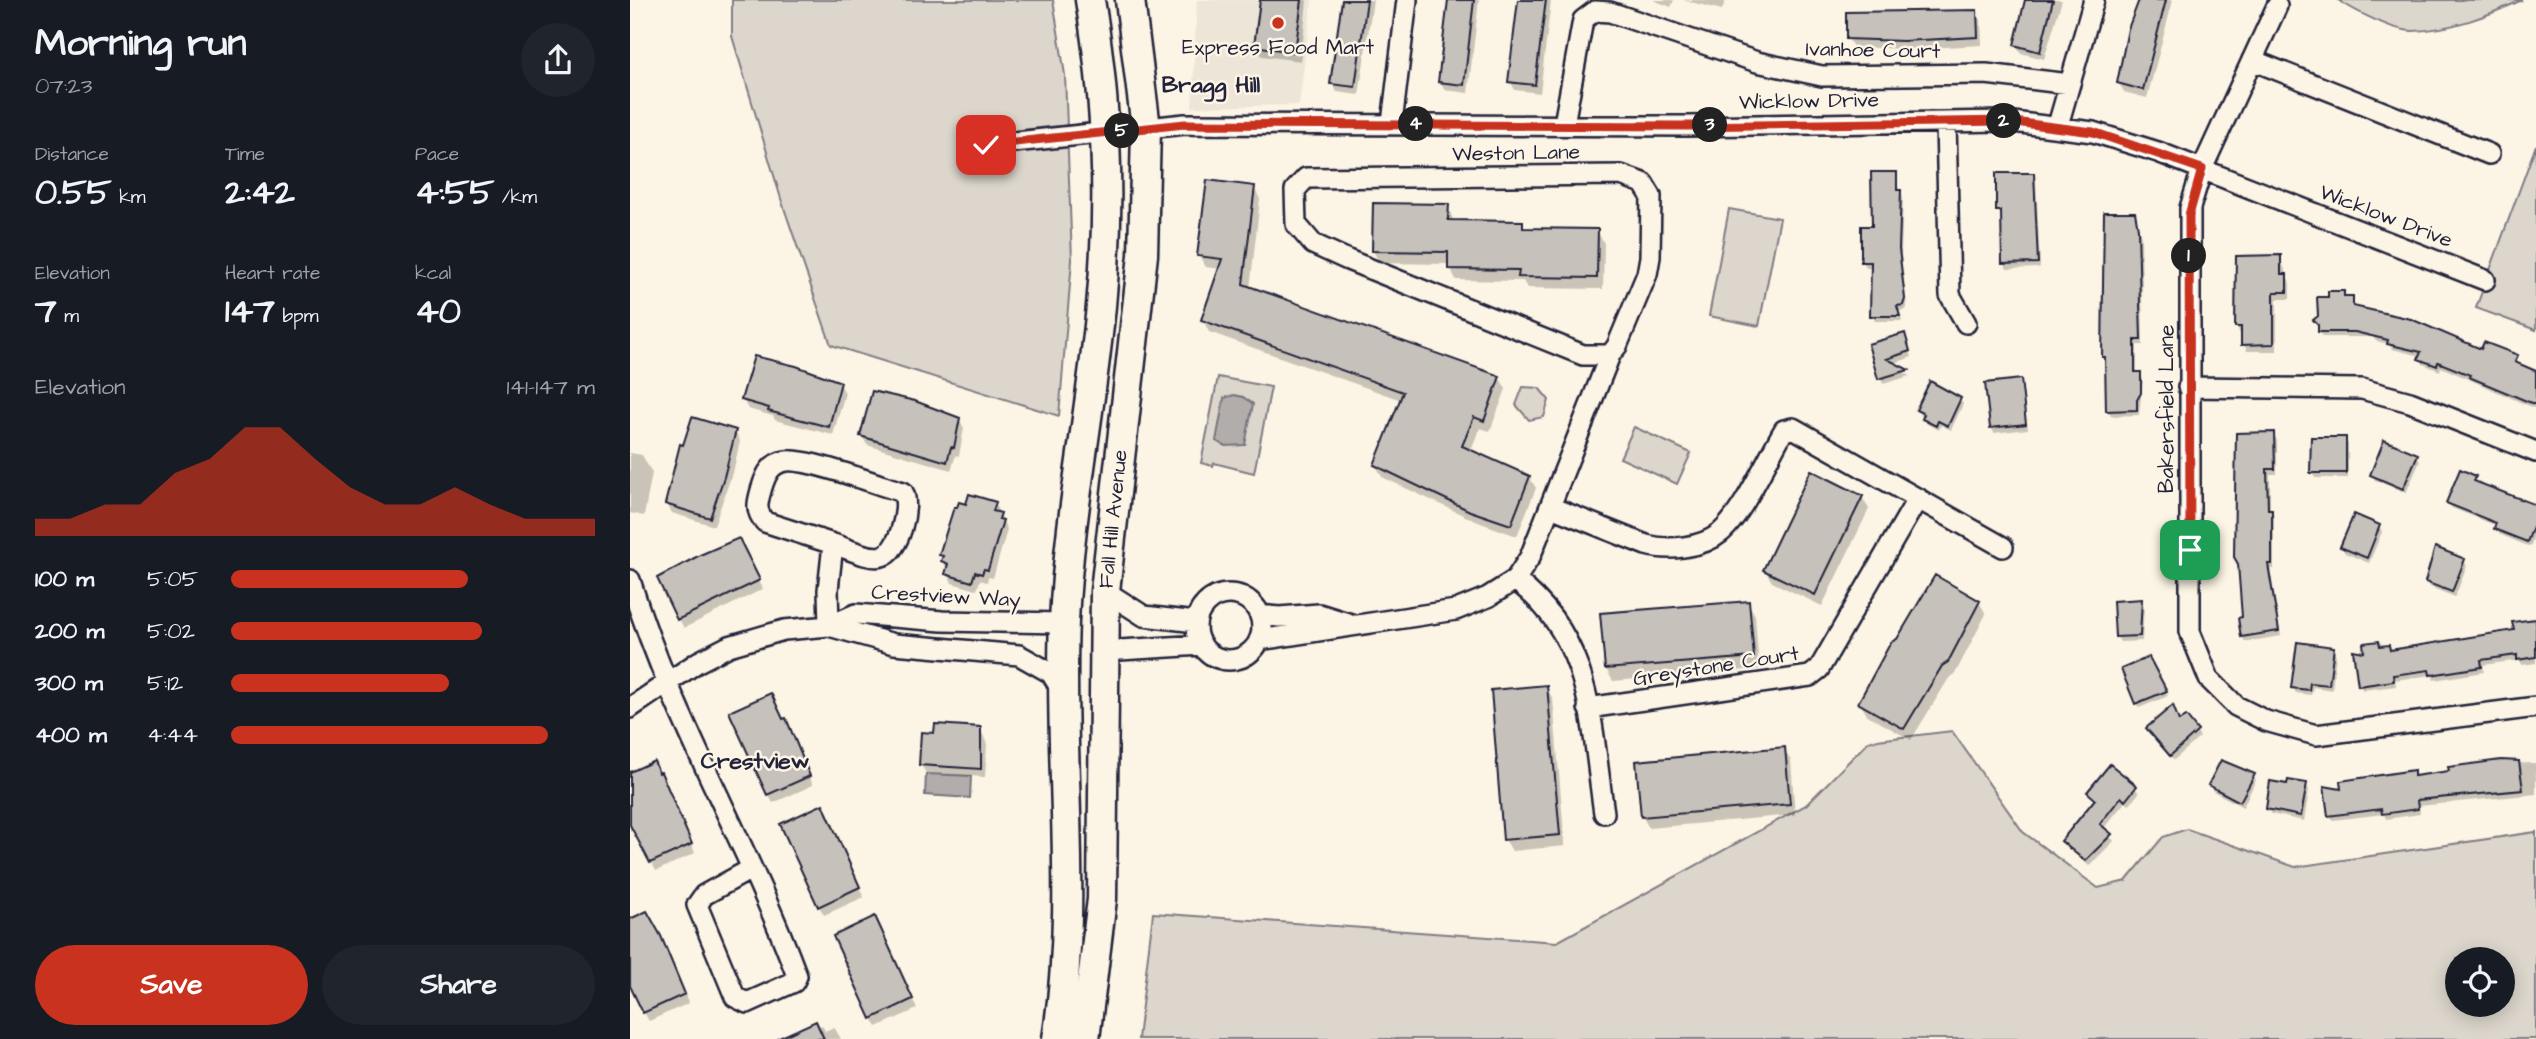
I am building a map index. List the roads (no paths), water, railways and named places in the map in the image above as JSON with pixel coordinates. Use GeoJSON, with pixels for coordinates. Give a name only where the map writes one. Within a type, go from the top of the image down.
{"type":"FeatureCollection","features":[{"type":"Feature","properties":{"kind":"main road","name":"Fall Hill Avenue"},"geometry":{"type":"LineString","coordinates":[[1057,1039],[1067,937],[1064,623],[1106,251],[1107,133],[1102,74],[1090,0]]}},
{"type":"Feature","properties":{"kind":"main road","name":"Fall Hill Avenue"},"geometry":{"type":"LineString","coordinates":[[1085,1039],[1102,899],[1105,591],[1143,254],[1146,128],[1130,0]]}},
{"type":"Feature","properties":{"kind":"main road"},"geometry":{"type":"LineString","coordinates":[[1064,623],[1103,651]]}},
{"type":"Feature","properties":{"kind":"street"},"geometry":{"type":"LineString","coordinates":[[1392,123],[1407,0]]}},
{"type":"Feature","properties":{"kind":"street"},"geometry":{"type":"LineString","coordinates":[[2058,125],[2094,0]]}},
{"type":"Feature","properties":{"kind":"street","name":"Bakersfield Lane"},"geometry":{"type":"LineString","coordinates":[[2277,6],[2202,169],[2189,215],[2190,632],[2209,679],[2228,699],[2266,721],[2316,735],[2536,707]]}},
{"type":"Feature","properties":{"kind":"street","name":"Ivanhoe Court"},"geometry":{"type":"LineString","coordinates":[[1564,124],[1583,20],[1595,11],[1610,12],[1757,62],[1822,76],[1986,74],[2070,85]]}},
{"type":"Feature","properties":{"kind":"street"},"geometry":{"type":"LineString","coordinates":[[2252,60],[2489,154]]}},
{"type":"Feature","properties":{"kind":"street","name":"Wicklow Drive"},"geometry":{"type":"LineString","coordinates":[[1107,133],[1185,124],[1947,122],[2058,125],[2145,148],[2485,280]]}},
{"type":"Feature","properties":{"kind":"street"},"geometry":{"type":"LineString","coordinates":[[1947,122],[1950,295],[1966,323]]}},
{"type":"Feature","properties":{"kind":"street"},"geometry":{"type":"LineString","coordinates":[[986,145],[1107,133]]}},
{"type":"Feature","properties":{"kind":"street","name":"Weston Lane"},"geometry":{"type":"LineString","coordinates":[[1103,651],[1202,645],[1217,658],[1227,660],[1246,655],[1259,640],[1456,610],[1488,597],[1515,580],[1530,558],[1610,355],[1617,346],[1647,274],[1651,196],[1643,183],[1621,175],[1306,178],[1295,190],[1296,224],[1313,244],[1583,355],[1610,355]]}},
{"type":"Feature","properties":{"kind":"street"},"geometry":{"type":"LineString","coordinates":[[2188,387],[2362,389],[2410,402],[2536,452]]}},
{"type":"Feature","properties":{"kind":"street"},"geometry":{"type":"LineString","coordinates":[[1551,507],[1646,545],[1658,548],[1687,547],[1719,535],[1733,519],[1784,430],[1793,428],[2004,547]]}},
{"type":"Feature","properties":{"kind":"street"},"geometry":{"type":"LineString","coordinates":[[798,461],[903,492],[908,500],[908,510],[892,550],[885,556],[876,557],[833,544],[765,522],[759,516],[756,507],[766,473],[775,465],[798,461]]}},
{"type":"Feature","properties":{"kind":"street","name":"Greystone Court"},"geometry":{"type":"LineString","coordinates":[[1588,708],[1810,676],[1819,668],[1918,498]]}},
{"type":"Feature","properties":{"kind":"street"},"geometry":{"type":"LineString","coordinates":[[829,626],[828,590],[833,544]]}},
{"type":"Feature","properties":{"kind":"street"},"geometry":{"type":"LineString","coordinates":[[630,580],[668,683],[751,869],[797,976],[794,982],[747,1003],[735,997],[697,905],[704,895],[751,869]]}},
{"type":"Feature","properties":{"kind":"street"},"geometry":{"type":"LineString","coordinates":[[1515,580],[1548,609],[1577,657],[1588,708],[1604,813]]}},
{"type":"Feature","properties":{"kind":"street"},"geometry":{"type":"LineString","coordinates":[[1105,591],[1143,616],[1196,622]]}},
{"type":"Feature","properties":{"kind":"street"},"geometry":{"type":"LineString","coordinates":[[1202,645],[1196,622],[1206,603],[1225,594],[1246,598],[1260,615],[1259,640]]}},
{"type":"Feature","properties":{"kind":"street","name":"Crestview Way"},"geometry":{"type":"LineString","coordinates":[[630,708],[698,662],[729,646],[784,630],[829,626],[856,614],[943,621],[1064,623]]}},
{"type":"Feature","properties":{"kind":"street","name":"Weston Lane"},"geometry":{"type":"LineString","coordinates":[[1260,615],[1279,617],[1319,614],[1355,625]]}},
{"type":"Feature","properties":{"kind":"street","name":"Crestview Way"},"geometry":{"type":"LineString","coordinates":[[829,626],[894,644],[1019,655],[1051,673],[1065,695]]}},
{"type":"Feature","properties":{"kind":"place","name":"Express Food Mart"},"geometry":{"type":"Point","coordinates":[1278,23]}},
{"type":"Feature","properties":{"kind":"district","name":"Bragg Hill"},"geometry":{"type":"Point","coordinates":[1211,85]}},
{"type":"Feature","properties":{"kind":"district","name":"Crestview"},"geometry":{"type":"Point","coordinates":[755,761]}}]}
